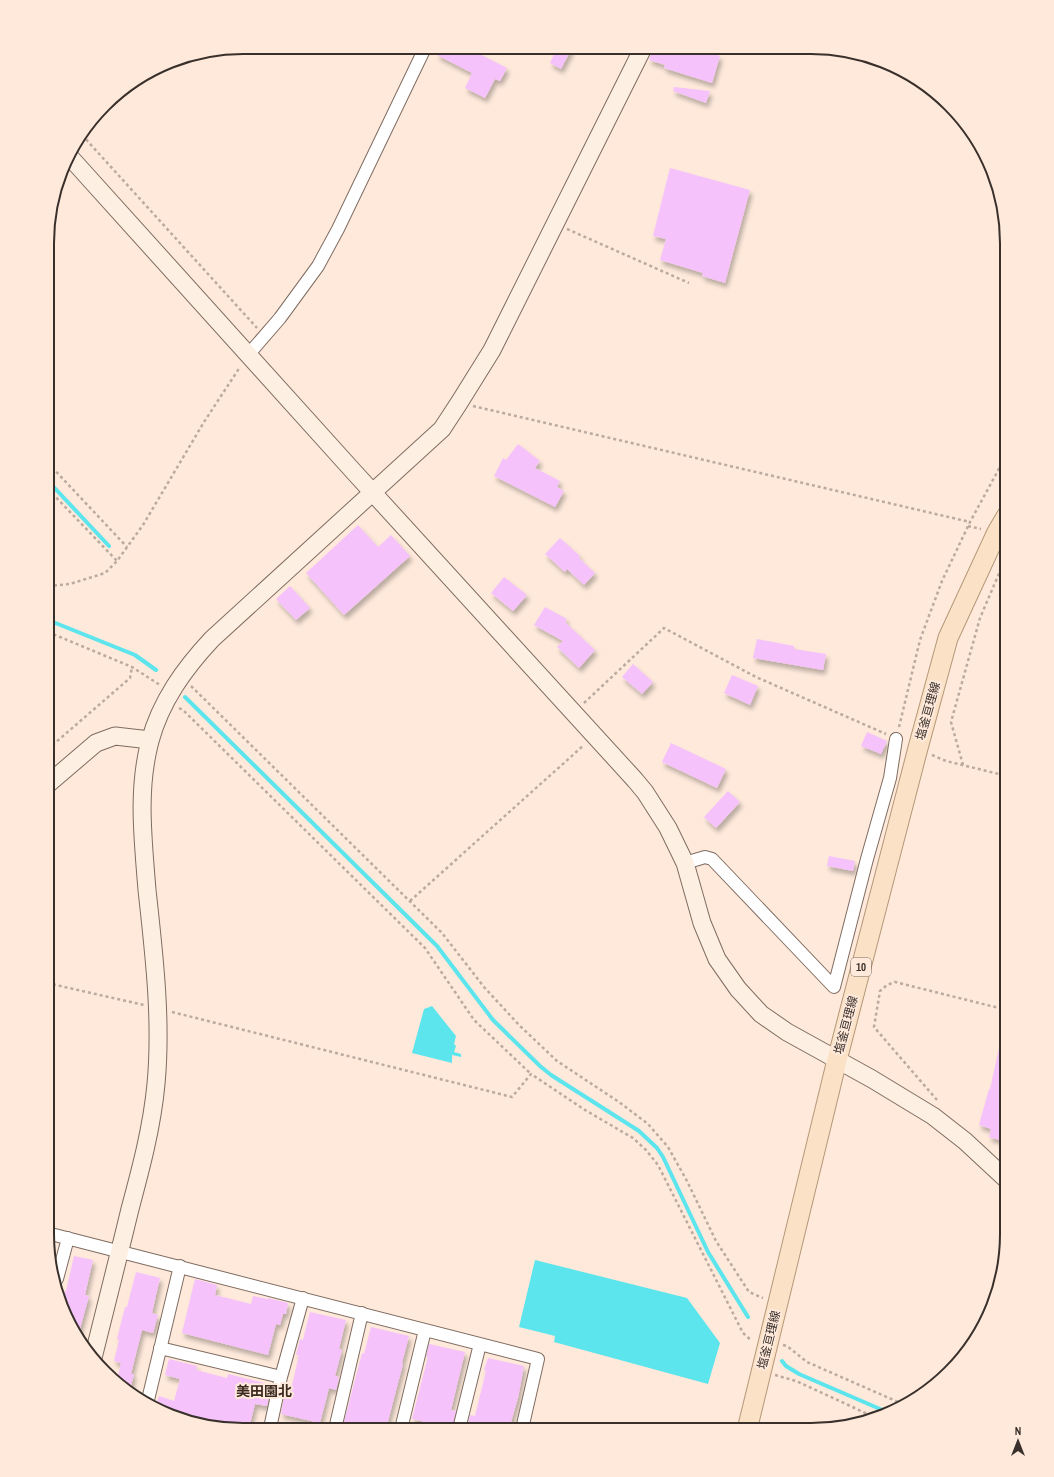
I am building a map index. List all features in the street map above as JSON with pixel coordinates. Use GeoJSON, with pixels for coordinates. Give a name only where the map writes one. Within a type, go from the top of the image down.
{"type":"FeatureCollection","features":[{"type":"Feature","properties":{"kind":"main road","name":"塩釜亘理線"},"geometry":{"type":"LineString","coordinates":[[749,1423],[837,1060],[948,638],[1000,527]]}},
{"type":"Feature","properties":{"kind":"street"},"geometry":{"type":"LineString","coordinates":[[248,355],[280,318],[318,266],[338,230],[421,54]]}},
{"type":"Feature","properties":{"kind":"street"},"geometry":{"type":"LineString","coordinates":[[94,1350],[146,1148],[153,1110],[157,1057],[158,1008],[142,820],[142,782],[150,740],[168,696],[180,676],[212,639],[442,429],[492,350],[640,54]]}},
{"type":"Feature","properties":{"kind":"street"},"geometry":{"type":"LineString","coordinates":[[73,161],[645,792],[668,828],[685,862],[702,923],[717,959],[738,989],[761,1014],[787,1032],[872,1079],[933,1116],[965,1141],[1000,1174]]}},
{"type":"Feature","properties":{"kind":"street"},"geometry":{"type":"LineString","coordinates":[[54,779],[96,743],[115,736],[150,740]]}},
{"type":"Feature","properties":{"kind":"street"},"geometry":{"type":"LineString","coordinates":[[685,862],[705,857],[712,859],[834,987],[890,778],[896,739]]}},
{"type":"Feature","properties":{"kind":"street"},"geometry":{"type":"LineString","coordinates":[[54,1234],[538,1359],[523,1423]]}},
{"type":"Feature","properties":{"kind":"street"},"geometry":{"type":"LineString","coordinates":[[59,1276],[68,1238]]}},
{"type":"Feature","properties":{"kind":"street"},"geometry":{"type":"LineString","coordinates":[[148,1398],[180,1266]]}},
{"type":"Feature","properties":{"kind":"street"},"geometry":{"type":"LineString","coordinates":[[271,1423],[281,1377],[303,1298]]}},
{"type":"Feature","properties":{"kind":"street"},"geometry":{"type":"LineString","coordinates":[[336,1423],[362,1313]]}},
{"type":"Feature","properties":{"kind":"street"},"geometry":{"type":"LineString","coordinates":[[402,1423],[425,1330]]}},
{"type":"Feature","properties":{"kind":"street"},"geometry":{"type":"LineString","coordinates":[[460,1423],[480,1344]]}},
{"type":"Feature","properties":{"kind":"street"},"geometry":{"type":"LineString","coordinates":[[160,1348],[281,1377]]}},
{"type":"Feature","properties":{"kind":"path"},"geometry":{"type":"LineString","coordinates":[[85,139],[264,335]]}},
{"type":"Feature","properties":{"kind":"path"},"geometry":{"type":"LineString","coordinates":[[555,224],[689,283]]}},
{"type":"Feature","properties":{"kind":"path"},"geometry":{"type":"LineString","coordinates":[[54,585],[70,584],[105,573],[117,561],[143,525],[204,422],[248,355]]}},
{"type":"Feature","properties":{"kind":"path"},"geometry":{"type":"LineString","coordinates":[[459,403],[970,522]]}},
{"type":"Feature","properties":{"kind":"path"},"geometry":{"type":"LineString","coordinates":[[573,712],[664,628],[756,677],[896,739],[920,640],[942,581],[970,522],[1000,467]]}},
{"type":"Feature","properties":{"kind":"path"},"geometry":{"type":"LineString","coordinates":[[54,469],[127,547]]}},
{"type":"Feature","properties":{"kind":"path"},"geometry":{"type":"LineString","coordinates":[[54,495],[117,561]]}},
{"type":"Feature","properties":{"kind":"path"},"geometry":{"type":"LineString","coordinates":[[963,765],[951,722],[980,618],[1000,571]]}},
{"type":"Feature","properties":{"kind":"path"},"geometry":{"type":"LineString","coordinates":[[54,634],[132,667],[168,696],[425,948],[474,1020],[531,1074],[585,1110],[632,1138],[646,1150],[658,1165],[743,1333],[755,1343],[787,1346],[807,1362],[897,1402]]}},
{"type":"Feature","properties":{"kind":"path"},"geometry":{"type":"LineString","coordinates":[[54,744],[130,678],[132,667]]}},
{"type":"Feature","properties":{"kind":"path"},"geometry":{"type":"LineString","coordinates":[[180,676],[442,933],[484,987],[519,1025],[557,1061],[619,1102],[648,1124],[668,1147],[687,1181],[716,1241],[749,1292],[778,1305]]}},
{"type":"Feature","properties":{"kind":"path"},"geometry":{"type":"LineString","coordinates":[[410,902],[594,735]]}},
{"type":"Feature","properties":{"kind":"path"},"geometry":{"type":"LineString","coordinates":[[918,748],[946,761],[1000,774]]}},
{"type":"Feature","properties":{"kind":"path"},"geometry":{"type":"LineString","coordinates":[[933,1116],[937,1099],[874,1027],[880,991],[887,985],[895,982],[1000,1008]]}},
{"type":"Feature","properties":{"kind":"path"},"geometry":{"type":"LineString","coordinates":[[54,985],[158,1008],[512,1097],[531,1074]]}},
{"type":"Feature","properties":{"kind":"path"},"geometry":{"type":"LineString","coordinates":[[762,1371],[796,1382],[868,1414]]}},
{"type":"Feature","properties":{"kind":"water"},"geometry":{"type":"Polygon","coordinates":[[[432,1006],[456,1036],[454,1044],[456,1046],[454,1052],[461,1054],[461,1057],[452,1055],[452,1063],[412,1053],[424,1009],[432,1006]]]}},
{"type":"Feature","properties":{"kind":"water"},"geometry":{"type":"Polygon","coordinates":[[[535,1260],[687,1298],[720,1343],[708,1384],[554,1342],[555,1336],[519,1327],[535,1260]]]}},
{"type":"Feature","properties":{"kind":"building"},"geometry":{"type":"Polygon","coordinates":[[[480,54],[507,68],[500,81],[495,79],[485,98],[465,88],[472,73],[437,55],[480,54]]]}},
{"type":"Feature","properties":{"kind":"building"},"geometry":{"type":"Polygon","coordinates":[[[554,54],[569,54],[561,69],[550,63],[554,54]]]}},
{"type":"Feature","properties":{"kind":"building"},"geometry":{"type":"Polygon","coordinates":[[[651,54],[714,54],[720,56],[712,83],[664,68],[665,65],[649,60],[651,54]]]}},
{"type":"Feature","properties":{"kind":"building"},"geometry":{"type":"Polygon","coordinates":[[[674,87],[710,91],[706,103],[673,91],[674,87]]]}},
{"type":"Feature","properties":{"kind":"building"},"geometry":{"type":"Polygon","coordinates":[[[670,168],[750,190],[725,283],[702,276],[703,273],[660,260],[666,239],[653,236],[670,168]]]}},
{"type":"Feature","properties":{"kind":"building"},"geometry":{"type":"Polygon","coordinates":[[[518,444],[540,461],[535,468],[560,481],[557,487],[564,491],[555,507],[494,476],[503,458],[506,460],[518,444]]]}},
{"type":"Feature","properties":{"kind":"building"},"geometry":{"type":"Polygon","coordinates":[[[358,525],[378,547],[391,535],[410,556],[344,615],[306,573],[358,525]]]}},
{"type":"Feature","properties":{"kind":"building"},"geometry":{"type":"Polygon","coordinates":[[[560,538],[580,556],[579,558],[595,573],[584,585],[567,569],[565,572],[545,554],[560,538]]]}},
{"type":"Feature","properties":{"kind":"building"},"geometry":{"type":"Polygon","coordinates":[[[504,577],[527,595],[513,611],[491,593],[504,577]]]}},
{"type":"Feature","properties":{"kind":"building"},"geometry":{"type":"Polygon","coordinates":[[[290,586],[310,608],[296,620],[276,599],[290,586]]]}},
{"type":"Feature","properties":{"kind":"building"},"geometry":{"type":"Polygon","coordinates":[[[545,607],[567,619],[565,622],[595,650],[579,668],[557,647],[563,641],[534,625],[545,607]]]}},
{"type":"Feature","properties":{"kind":"building"},"geometry":{"type":"Polygon","coordinates":[[[757,639],[794,646],[794,649],[826,654],[823,670],[753,658],[757,639]]]}},
{"type":"Feature","properties":{"kind":"building"},"geometry":{"type":"Polygon","coordinates":[[[633,664],[653,682],[642,694],[622,677],[633,664]]]}},
{"type":"Feature","properties":{"kind":"building"},"geometry":{"type":"Polygon","coordinates":[[[732,675],[758,686],[750,705],[724,693],[732,675]]]}},
{"type":"Feature","properties":{"kind":"building"},"geometry":{"type":"Polygon","coordinates":[[[867,732],[887,741],[881,754],[861,746],[867,732]]]}},
{"type":"Feature","properties":{"kind":"building"},"geometry":{"type":"Polygon","coordinates":[[[671,743],[726,769],[717,788],[662,762],[671,743]]]}},
{"type":"Feature","properties":{"kind":"building"},"geometry":{"type":"Polygon","coordinates":[[[728,791],[740,802],[716,828],[704,817],[728,791]]]}},
{"type":"Feature","properties":{"kind":"building"},"geometry":{"type":"Polygon","coordinates":[[[829,856],[855,861],[853,871],[827,866],[829,856]]]}},
{"type":"Feature","properties":{"kind":"building"},"geometry":{"type":"Polygon","coordinates":[[[1000,1044],[1000,1140],[989,1137],[991,1129],[979,1125],[990,1089],[1000,1044]]]}},
{"type":"Feature","properties":{"kind":"building"},"geometry":{"type":"Polygon","coordinates":[[[74,1256],[93,1260],[85,1295],[89,1296],[80,1329],[64,1295],[74,1256]]]}},
{"type":"Feature","properties":{"kind":"building"},"geometry":{"type":"Polygon","coordinates":[[[136,1272],[160,1278],[152,1313],[158,1315],[153,1333],[142,1330],[131,1374],[134,1374],[131,1386],[118,1376],[121,1363],[114,1361],[119,1340],[117,1339],[125,1307],[127,1307],[136,1272]]]}},
{"type":"Feature","properties":{"kind":"building"},"geometry":{"type":"Polygon","coordinates":[[[195,1279],[217,1285],[215,1295],[251,1304],[253,1296],[288,1303],[286,1314],[283,1314],[280,1325],[276,1324],[268,1355],[182,1333],[195,1279]]]}},
{"type":"Feature","properties":{"kind":"building"},"geometry":{"type":"Polygon","coordinates":[[[310,1312],[346,1320],[339,1349],[342,1350],[335,1376],[339,1377],[336,1390],[329,1388],[320,1423],[281,1414],[284,1397],[289,1398],[299,1355],[296,1355],[300,1339],[303,1340],[310,1312]]]}},
{"type":"Feature","properties":{"kind":"building"},"geometry":{"type":"Polygon","coordinates":[[[371,1327],[409,1336],[388,1423],[344,1422],[362,1353],[364,1354],[371,1327]]]}},
{"type":"Feature","properties":{"kind":"building"},"geometry":{"type":"Polygon","coordinates":[[[429,1344],[465,1352],[451,1410],[456,1411],[453,1423],[430,1423],[412,1419],[428,1357],[426,1357],[429,1344]]]}},
{"type":"Feature","properties":{"kind":"building"},"geometry":{"type":"Polygon","coordinates":[[[488,1358],[524,1366],[518,1398],[511,1423],[468,1423],[470,1415],[475,1416],[486,1371],[484,1370],[488,1358]]]}},
{"type":"Feature","properties":{"kind":"building"},"geometry":{"type":"Polygon","coordinates":[[[169,1359],[197,1366],[196,1370],[227,1378],[228,1374],[268,1384],[266,1393],[270,1394],[267,1406],[255,1404],[250,1423],[231,1423],[194,1417],[171,1409],[157,1402],[159,1396],[174,1401],[180,1379],[165,1375],[169,1359]]]}},
{"type":"Feature","properties":{"kind":"waterway"},"geometry":{"type":"LineString","coordinates":[[54,487],[109,546]]}},
{"type":"Feature","properties":{"kind":"waterway"},"geometry":{"type":"LineString","coordinates":[[54,622],[135,655],[156,670]]}},
{"type":"Feature","properties":{"kind":"waterway"},"geometry":{"type":"LineString","coordinates":[[185,697],[437,946],[493,1020],[540,1066],[551,1075],[639,1131],[657,1148],[663,1157],[708,1252],[748,1317]]}},
{"type":"Feature","properties":{"kind":"waterway"},"geometry":{"type":"LineString","coordinates":[[782,1361],[786,1366],[799,1374],[881,1410]]}},
{"type":"Feature","properties":{"kind":"district","name":"美田園北"},"geometry":{"type":"Point","coordinates":[264,1391]}}]}
